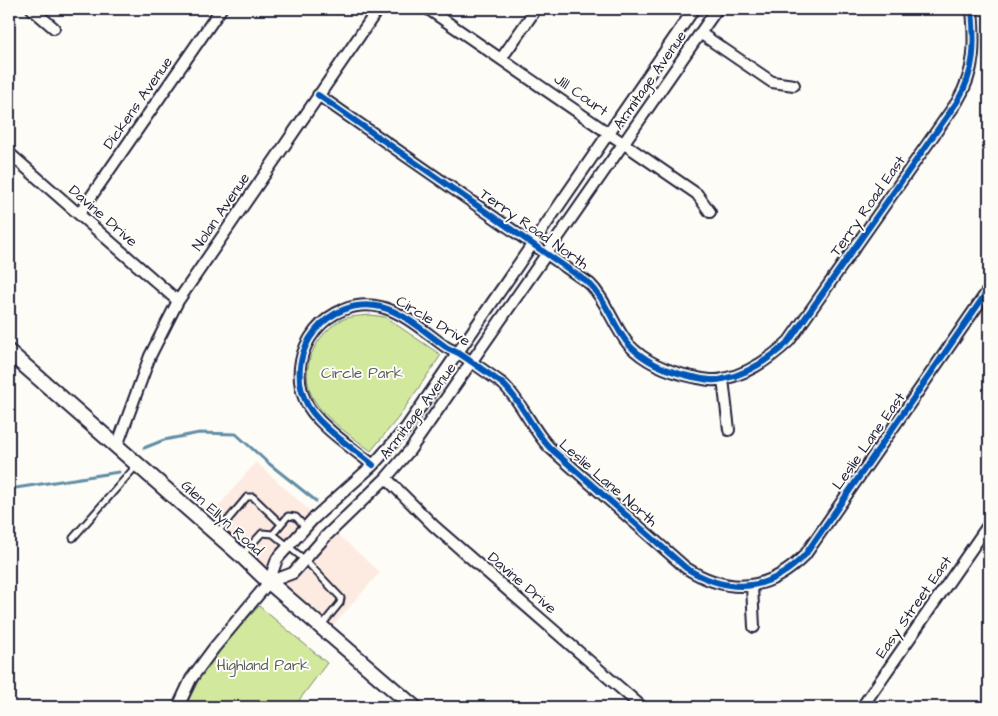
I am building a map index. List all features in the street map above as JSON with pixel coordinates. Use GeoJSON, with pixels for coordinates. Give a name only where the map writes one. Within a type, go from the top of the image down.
{"type":"FeatureCollection","features":[{"type":"Feature","properties":{"kind":"street"},"geometry":{"type":"LineString","coordinates":[[32,9],[54,28]]}},
{"type":"Feature","properties":{"kind":"street","name":"Dickens Avenue"},"geometry":{"type":"LineString","coordinates":[[79,214],[221,9]]}},
{"type":"Feature","properties":{"kind":"street","name":"Nolan Avenue"},"geometry":{"type":"LineString","coordinates":[[117,446],[150,356],[178,301],[378,9]]}},
{"type":"Feature","properties":{"kind":"street","name":"Jill Court"},"geometry":{"type":"LineString","coordinates":[[428,9],[698,194],[710,212]]}},
{"type":"Feature","properties":{"kind":"street"},"geometry":{"type":"LineString","coordinates":[[501,59],[536,9]]}},
{"type":"Feature","properties":{"kind":"street","name":"Armitage Avenue"},"geometry":{"type":"LineString","coordinates":[[178,707],[197,671],[270,582],[277,559],[306,527],[373,465],[406,428],[694,9]]}},
{"type":"Feature","properties":{"kind":"street","name":"Armitage Avenue"},"geometry":{"type":"LineString","coordinates":[[270,582],[293,573],[326,536],[386,478],[421,436],[717,9]]}},
{"type":"Feature","properties":{"kind":"street","name":"Terry Road East"},"geometry":{"type":"LineString","coordinates":[[723,379],[760,364],[789,341],[957,102],[966,85],[972,64],[974,49],[972,9]]}},
{"type":"Feature","properties":{"kind":"street"},"geometry":{"type":"LineString","coordinates":[[700,33],[772,82],[794,85]]}},
{"type":"Feature","properties":{"kind":"street","name":"Terry Road North"},"geometry":{"type":"LineString","coordinates":[[318,95],[590,284],[597,291],[618,331],[630,346],[641,355],[656,365],[680,374],[708,380],[723,379]]}},
{"type":"Feature","properties":{"kind":"street","name":"Davine Drive"},"geometry":{"type":"LineString","coordinates":[[9,153],[178,301]]}},
{"type":"Feature","properties":{"kind":"street","name":"Leslie Lane East"},"geometry":{"type":"LineString","coordinates":[[752,586],[775,579],[793,567],[805,555],[989,289]]}},
{"type":"Feature","properties":{"kind":"street","name":"Circle Drive"},"geometry":{"type":"LineString","coordinates":[[373,465],[318,419],[305,401],[299,379],[299,366],[309,338],[316,328],[326,319],[346,308],[359,306],[381,307],[401,316],[472,363]]}},
{"type":"Feature","properties":{"kind":"street","name":"Glen Ellyn Road"},"geometry":{"type":"LineString","coordinates":[[9,352],[414,707]]}},
{"type":"Feature","properties":{"kind":"street","name":"Leslie Lane North"},"geometry":{"type":"LineString","coordinates":[[472,363],[509,390],[549,447],[686,568],[713,582],[752,586]]}},
{"type":"Feature","properties":{"kind":"street"},"geometry":{"type":"LineString","coordinates":[[723,379],[729,430]]}},
{"type":"Feature","properties":{"kind":"street","name":"Davine Drive"},"geometry":{"type":"LineString","coordinates":[[386,478],[434,526],[642,707]]}},
{"type":"Feature","properties":{"kind":"street","name":"Easy Street East"},"geometry":{"type":"LineString","coordinates":[[862,707],[989,524]]}},
{"type":"Feature","properties":{"kind":"street"},"geometry":{"type":"LineString","coordinates":[[752,586],[754,627]]}},
{"type":"Feature","properties":{"kind":"lane"},"geometry":{"type":"LineString","coordinates":[[73,538],[138,465]]}},
{"type":"Feature","properties":{"kind":"lane"},"geometry":{"type":"LineString","coordinates":[[217,534],[247,497],[253,497],[281,524]]}},
{"type":"Feature","properties":{"kind":"lane"},"geometry":{"type":"LineString","coordinates":[[273,534],[288,516],[296,517],[306,527]]}},
{"type":"Feature","properties":{"kind":"lane"},"geometry":{"type":"LineString","coordinates":[[242,556],[262,534],[273,534],[305,560],[342,598],[322,626]]}},
{"type":"Feature","properties":{"kind":"shaded area"},"geometry":{"type":"Polygon","coordinates":[[[256,462],[322,522],[269,578],[205,522],[256,462]]]}},
{"type":"Feature","properties":{"kind":"shaded area"},"geometry":{"type":"Polygon","coordinates":[[[328,526],[380,572],[330,629],[275,580],[328,526]]]}},
{"type":"Feature","properties":{"kind":"green space","name":"Circle Park"},"geometry":{"type":"Polygon","coordinates":[[[371,315],[385,317],[441,355],[398,418],[371,451],[323,412],[312,396],[308,386],[307,375],[308,364],[316,344],[331,327],[344,319],[371,315]]]}},
{"type":"Feature","properties":{"kind":"green space","name":"Highland Park"},"geometry":{"type":"Polygon","coordinates":[[[259,606],[327,663],[294,707],[185,707],[208,662],[259,606]]]}},
{"type":"Feature","properties":{"kind":"waterway"},"geometry":{"type":"LineString","coordinates":[[144,448],[164,440],[199,433],[236,434],[267,462],[316,501]]}},
{"type":"Feature","properties":{"kind":"waterway"},"geometry":{"type":"LineString","coordinates":[[9,489],[119,472]]}},
{"type":"Feature","properties":{"kind":"cycle path"},"geometry":{"type":"LineString","coordinates":[[318,95],[590,284],[601,298],[623,338],[650,362],[684,375],[719,380],[732,377],[750,369],[767,359],[789,341],[957,102],[968,79],[973,57],[972,9]]}},
{"type":"Feature","properties":{"kind":"cycle path"},"geometry":{"type":"LineString","coordinates":[[373,465],[317,418],[305,400],[300,381],[301,363],[306,346],[315,331],[328,318],[344,310],[362,306],[381,307],[398,314],[503,384],[516,399],[549,447],[686,568],[702,577],[733,586],[748,586],[763,582],[777,576],[805,555],[989,289]]}}]}
